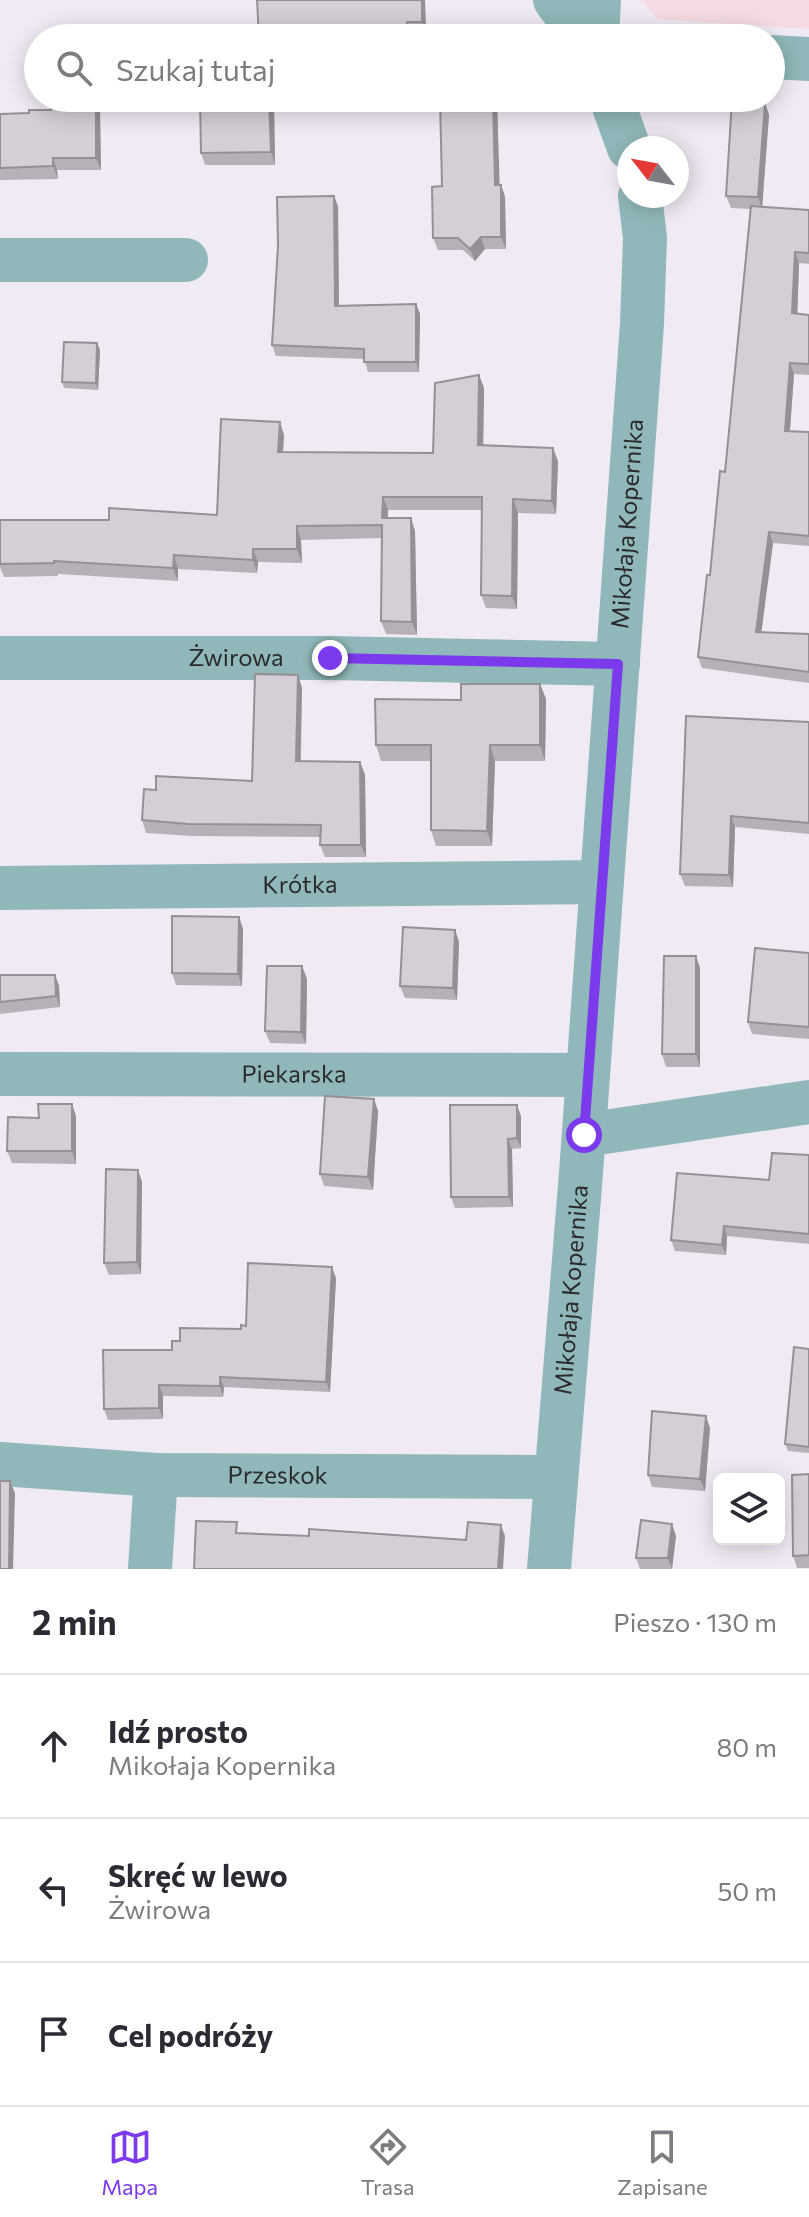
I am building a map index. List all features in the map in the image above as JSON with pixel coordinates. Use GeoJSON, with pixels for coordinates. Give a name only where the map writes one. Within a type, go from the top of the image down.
{"type":"FeatureCollection","features":[{"type":"Feature","properties":{"kind":"street"},"geometry":{"type":"LineString","coordinates":[[555,0],[573,24]]}},
{"type":"Feature","properties":{"kind":"street"},"geometry":{"type":"LineString","coordinates":[[598,24],[599,0]]}},
{"type":"Feature","properties":{"kind":"street"},"geometry":{"type":"LineString","coordinates":[[785,58],[809,59]]}},
{"type":"Feature","properties":{"kind":"street"},"geometry":{"type":"LineString","coordinates":[[616,112],[625,136]]}},
{"type":"Feature","properties":{"kind":"street","name":"Mikołaja Kopernika"},"geometry":{"type":"LineString","coordinates":[[549,1569],[584,1135],[642,324],[645,238],[641,208]]}},
{"type":"Feature","properties":{"kind":"street"},"geometry":{"type":"LineString","coordinates":[[0,260],[186,260]]}},
{"type":"Feature","properties":{"kind":"street","name":"Żwirowa"},"geometry":{"type":"LineString","coordinates":[[0,658],[330,658],[618,664]]}},
{"type":"Feature","properties":{"kind":"street","name":"Krótka"},"geometry":{"type":"LineString","coordinates":[[0,888],[601,882]]}},
{"type":"Feature","properties":{"kind":"street","name":"Piekarska"},"geometry":{"type":"LineString","coordinates":[[0,1074],[588,1075]]}},
{"type":"Feature","properties":{"kind":"street"},"geometry":{"type":"LineString","coordinates":[[584,1135],[809,1102]]}},
{"type":"Feature","properties":{"kind":"street","name":"Przeskok"},"geometry":{"type":"LineString","coordinates":[[0,1464],[156,1475],[556,1477]]}},
{"type":"Feature","properties":{"kind":"street"},"geometry":{"type":"LineString","coordinates":[[150,1569],[156,1475]]}},
{"type":"Feature","properties":{"kind":"shaded area"},"geometry":{"type":"Polygon","coordinates":[[[642,0],[809,0],[809,29],[785,27],[785,24],[657,19],[642,0]]]}},
{"type":"Feature","properties":{"kind":"building"},"geometry":{"type":"Polygon","coordinates":[[[257,0],[422,0],[422,22],[258,24],[257,0]]]}},
{"type":"Feature","properties":{"kind":"building"},"geometry":{"type":"Polygon","coordinates":[[[96,112],[96,158],[53,158],[53,166],[0,168],[0,114],[96,112]]]}},
{"type":"Feature","properties":{"kind":"building"},"geometry":{"type":"Polygon","coordinates":[[[200,112],[270,112],[271,152],[201,153],[200,112]]]}},
{"type":"Feature","properties":{"kind":"building"},"geometry":{"type":"Polygon","coordinates":[[[440,112],[493,112],[495,185],[501,185],[501,237],[481,237],[470,249],[458,238],[433,238],[432,187],[442,186],[440,112]]]}},
{"type":"Feature","properties":{"kind":"building"},"geometry":{"type":"Polygon","coordinates":[[[731,112],[764,112],[758,197],[726,196],[731,112]]]}},
{"type":"Feature","properties":{"kind":"building"},"geometry":{"type":"Polygon","coordinates":[[[334,196],[335,306],[416,304],[416,362],[364,362],[364,349],[272,345],[278,246],[277,197],[334,196]]]}},
{"type":"Feature","properties":{"kind":"building"},"geometry":{"type":"Polygon","coordinates":[[[751,206],[809,210],[809,253],[795,252],[792,313],[809,315],[809,364],[790,363],[785,431],[809,432],[809,536],[769,532],[756,632],[809,634],[809,672],[698,657],[720,471],[725,472],[751,206]]]}},
{"type":"Feature","properties":{"kind":"building"},"geometry":{"type":"Polygon","coordinates":[[[64,342],[97,343],[96,383],[62,382],[64,342]]]}},
{"type":"Feature","properties":{"kind":"building"},"geometry":{"type":"Polygon","coordinates":[[[479,375],[478,445],[553,448],[552,501],[513,499],[512,596],[481,595],[482,497],[383,497],[382,518],[411,518],[412,622],[381,621],[382,525],[297,526],[297,549],[253,549],[253,560],[174,555],[173,568],[54,561],[0,564],[0,520],[109,520],[109,508],[217,515],[221,419],[280,422],[278,452],[433,453],[435,383],[479,375]]]}},
{"type":"Feature","properties":{"kind":"building"},"geometry":{"type":"Polygon","coordinates":[[[255,674],[298,675],[296,761],[360,762],[361,845],[320,845],[321,825],[188,824],[142,820],[144,789],[156,790],[156,776],[252,781],[255,674]]]}},
{"type":"Feature","properties":{"kind":"building"},"geometry":{"type":"Polygon","coordinates":[[[461,684],[540,684],[540,745],[490,745],[487,831],[431,830],[431,745],[376,745],[375,699],[461,700],[461,684]]]}},
{"type":"Feature","properties":{"kind":"building"},"geometry":{"type":"Polygon","coordinates":[[[686,716],[809,722],[809,823],[731,816],[729,875],[680,874],[686,716]]]}},
{"type":"Feature","properties":{"kind":"building"},"geometry":{"type":"Polygon","coordinates":[[[172,916],[239,917],[238,974],[172,973],[172,916]]]}},
{"type":"Feature","properties":{"kind":"building"},"geometry":{"type":"Polygon","coordinates":[[[403,927],[455,930],[453,988],[400,986],[403,927]]]}},
{"type":"Feature","properties":{"kind":"building"},"geometry":{"type":"Polygon","coordinates":[[[755,948],[809,953],[809,1027],[748,1022],[755,948]]]}},
{"type":"Feature","properties":{"kind":"building"},"geometry":{"type":"Polygon","coordinates":[[[664,956],[696,956],[696,1054],[662,1054],[664,956]]]}},
{"type":"Feature","properties":{"kind":"building"},"geometry":{"type":"Polygon","coordinates":[[[267,966],[302,966],[301,1032],[265,1031],[267,966]]]}},
{"type":"Feature","properties":{"kind":"building"},"geometry":{"type":"Polygon","coordinates":[[[0,975],[55,975],[56,996],[0,1002],[0,975]]]}},
{"type":"Feature","properties":{"kind":"building"},"geometry":{"type":"Polygon","coordinates":[[[325,1096],[374,1099],[368,1177],[320,1174],[325,1096]]]}},
{"type":"Feature","properties":{"kind":"building"},"geometry":{"type":"Polygon","coordinates":[[[38,1104],[72,1104],[72,1151],[7,1151],[8,1117],[39,1118],[38,1104]]]}},
{"type":"Feature","properties":{"kind":"building"},"geometry":{"type":"Polygon","coordinates":[[[450,1105],[517,1105],[517,1138],[508,1139],[509,1197],[451,1197],[450,1105]]]}},
{"type":"Feature","properties":{"kind":"building"},"geometry":{"type":"Polygon","coordinates":[[[772,1153],[809,1155],[809,1234],[724,1226],[722,1245],[671,1240],[677,1173],[769,1180],[772,1153]]]}},
{"type":"Feature","properties":{"kind":"building"},"geometry":{"type":"Polygon","coordinates":[[[106,1169],[138,1170],[137,1262],[104,1263],[106,1169]]]}},
{"type":"Feature","properties":{"kind":"building"},"geometry":{"type":"Polygon","coordinates":[[[248,1263],[332,1267],[326,1382],[220,1377],[220,1386],[159,1385],[159,1408],[104,1409],[103,1350],[172,1350],[172,1341],[180,1341],[180,1328],[241,1329],[241,1325],[246,1326],[248,1263]]]}},
{"type":"Feature","properties":{"kind":"building"},"geometry":{"type":"Polygon","coordinates":[[[794,1347],[809,1349],[809,1447],[785,1444],[794,1347]]]}},
{"type":"Feature","properties":{"kind":"building"},"geometry":{"type":"Polygon","coordinates":[[[652,1411],[706,1416],[700,1479],[648,1475],[652,1411]]]}},
{"type":"Feature","properties":{"kind":"building"},"geometry":{"type":"Polygon","coordinates":[[[809,1474],[809,1555],[793,1556],[792,1475],[809,1474]]]}},
{"type":"Feature","properties":{"kind":"building"},"geometry":{"type":"Polygon","coordinates":[[[0,1481],[10,1481],[9,1569],[0,1569],[0,1481]]]}},
{"type":"Feature","properties":{"kind":"building"},"geometry":{"type":"Polygon","coordinates":[[[641,1520],[672,1524],[668,1558],[636,1558],[641,1520]]]}},
{"type":"Feature","properties":{"kind":"building"},"geometry":{"type":"Polygon","coordinates":[[[196,1521],[237,1522],[236,1533],[309,1536],[309,1529],[466,1540],[468,1522],[501,1525],[498,1569],[194,1569],[196,1521]]]}},
{"type":"Feature","properties":{"kind":"route"},"geometry":{"type":"LineString","coordinates":[[330,658],[618,664],[584,1135]]}}]}
